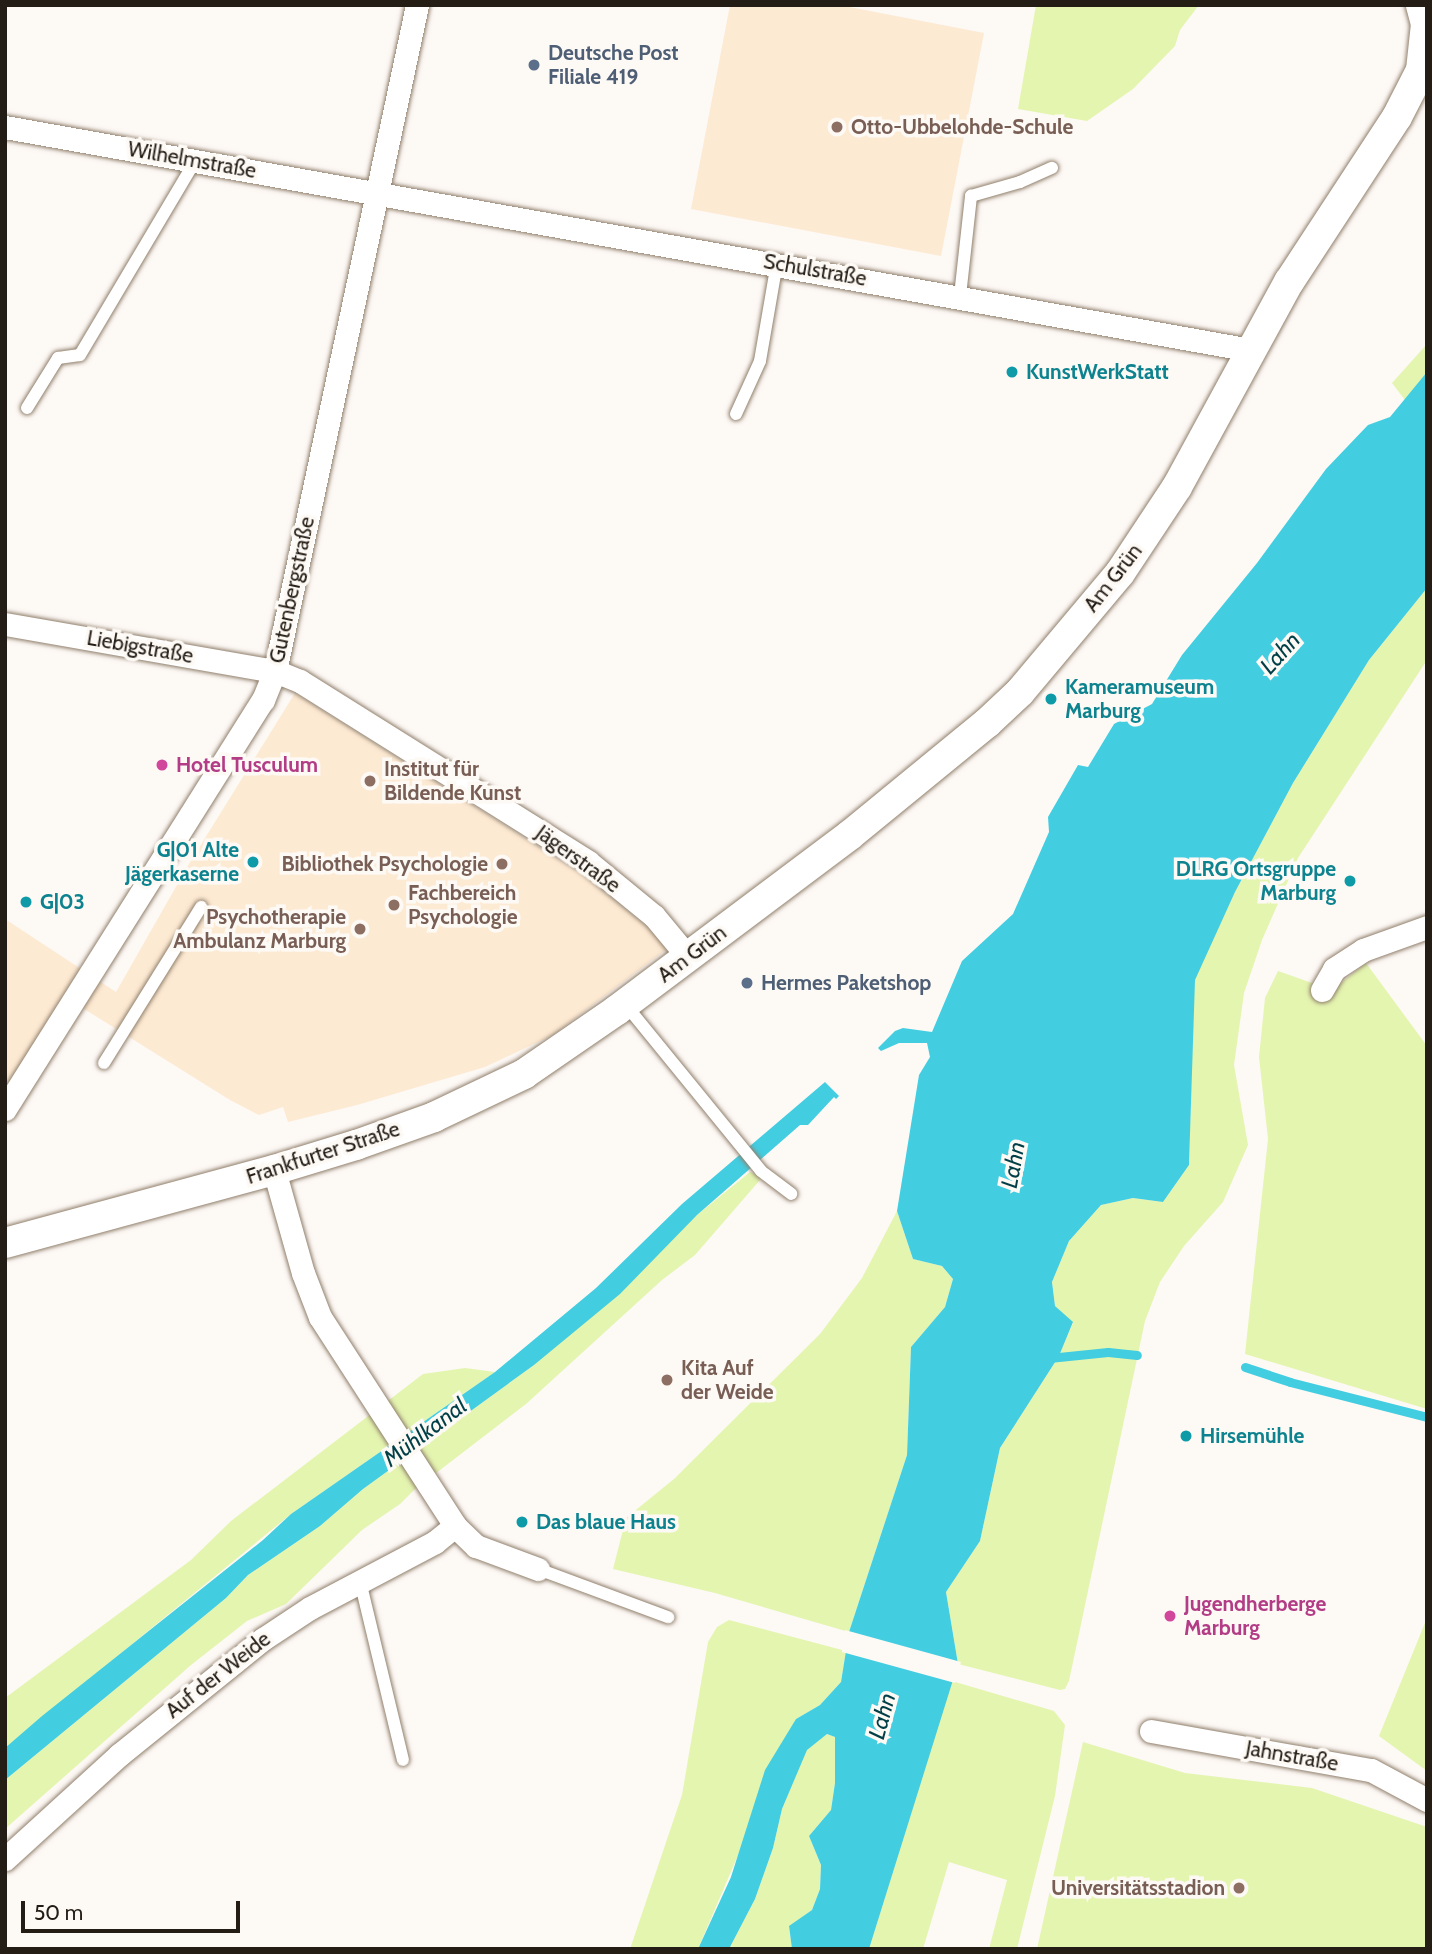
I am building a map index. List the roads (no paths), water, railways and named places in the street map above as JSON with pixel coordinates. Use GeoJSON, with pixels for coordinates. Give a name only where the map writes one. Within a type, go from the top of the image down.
{"type":"FeatureCollection","features":[{"type":"Feature","properties":{"kind":"street","name":"Gutenbergstraße"},"geometry":{"type":"LineString","coordinates":[[5,1108],[262,700],[275,671],[417,5]]}},
{"type":"Feature","properties":{"kind":"street","name":"Am Grün"},"geometry":{"type":"LineString","coordinates":[[621,1007],[850,835],[1020,692],[1120,573],[1177,487],[1309,249],[1397,117],[1421,70],[1426,24],[1421,5]]}},
{"type":"Feature","properties":{"kind":"street","name":"Wilhelmstraße"},"geometry":{"type":"LineString","coordinates":[[5,127],[378,194]]}},
{"type":"Feature","properties":{"kind":"street","name":"Schulstraße"},"geometry":{"type":"LineString","coordinates":[[378,194],[1251,350]]}},
{"type":"Feature","properties":{"kind":"street","name":"Liebigstraße"},"geometry":{"type":"LineString","coordinates":[[5,624],[275,671]]}},
{"type":"Feature","properties":{"kind":"street","name":"Jägerstraße"},"geometry":{"type":"LineString","coordinates":[[275,671],[300,681],[588,862],[654,916],[688,957]]}},
{"type":"Feature","properties":{"kind":"street"},"geometry":{"type":"LineString","coordinates":[[1322,990],[1334,969],[1363,950],[1427,927]]}},
{"type":"Feature","properties":{"kind":"street","name":"Frankfurter Straße"},"geometry":{"type":"LineString","coordinates":[[5,1243],[274,1170],[435,1117],[524,1074],[621,1007]]}},
{"type":"Feature","properties":{"kind":"street"},"geometry":{"type":"LineString","coordinates":[[274,1170],[303,1273],[320,1317],[372,1401],[455,1526],[476,1545],[538,1569]]}},
{"type":"Feature","properties":{"kind":"street","name":"Auf der Weide"},"geometry":{"type":"LineString","coordinates":[[5,1859],[119,1755],[263,1639],[310,1608],[435,1542],[455,1526]]}},
{"type":"Feature","properties":{"kind":"street","name":"Jahnstraße"},"geometry":{"type":"LineString","coordinates":[[1151,1731],[1371,1770],[1427,1800]]}},
{"type":"Feature","properties":{"kind":"lane"},"geometry":{"type":"LineString","coordinates":[[27,408],[58,358],[80,355],[195,161]]}},
{"type":"Feature","properties":{"kind":"lane"},"geometry":{"type":"LineString","coordinates":[[960,296],[971,196],[1020,182],[1052,167]]}},
{"type":"Feature","properties":{"kind":"lane"},"geometry":{"type":"LineString","coordinates":[[736,414],[760,361],[777,264]]}},
{"type":"Feature","properties":{"kind":"lane"},"geometry":{"type":"LineString","coordinates":[[104,1063],[201,907]]}},
{"type":"Feature","properties":{"kind":"lane"},"geometry":{"type":"LineString","coordinates":[[621,1007],[761,1171],[791,1194]]}},
{"type":"Feature","properties":{"kind":"lane"},"geometry":{"type":"LineString","coordinates":[[538,1569],[668,1617]]}},
{"type":"Feature","properties":{"kind":"lane"},"geometry":{"type":"LineString","coordinates":[[360,1581],[403,1760]]}},
{"type":"Feature","properties":{"kind":"water","name":"Lahn"},"geometry":{"type":"Polygon","coordinates":[[[1427,372],[1427,588],[1369,660],[1293,783],[1235,892],[1195,980],[1189,1165],[1163,1202],[1133,1198],[1101,1205],[1069,1241],[1052,1282],[1055,1306],[1073,1322],[1059,1356],[1000,1448],[980,1541],[946,1592],[958,1664],[869,1949],[792,1949],[789,1926],[812,1910],[820,1889],[821,1865],[809,1836],[831,1810],[835,1783],[835,1737],[827,1734],[807,1750],[782,1809],[773,1848],[755,1899],[729,1949],[698,1949],[731,1877],[765,1770],[796,1719],[820,1705],[841,1682],[849,1632],[907,1455],[911,1347],[945,1307],[953,1279],[942,1266],[913,1259],[897,1211],[919,1075],[930,1057],[927,1043],[899,1043],[881,1051],[878,1048],[895,1031],[903,1028],[932,1032],[962,961],[1013,914],[1049,832],[1048,817],[1078,765],[1088,767],[1114,724],[1152,704],[1182,655],[1257,563],[1326,469],[1368,425],[1390,417],[1427,372]]]}},
{"type":"Feature","properties":{"kind":"water","name":"Mühlkanal"},"geometry":{"type":"Polygon","coordinates":[[[825,1082],[839,1096],[836,1099],[834,1097],[808,1125],[800,1125],[697,1215],[620,1294],[534,1365],[363,1489],[320,1526],[248,1575],[226,1598],[5,1780],[5,1748],[42,1716],[263,1540],[291,1514],[495,1372],[596,1288],[682,1204],[825,1082]]]}},
{"type":"Feature","properties":{"kind":"waterway"},"geometry":{"type":"LineString","coordinates":[[1049,1358],[1108,1352],[1137,1355]]}},
{"type":"Feature","properties":{"kind":"waterway"},"geometry":{"type":"LineString","coordinates":[[1245,1367],[1290,1382],[1427,1417]]}},
{"type":"Feature","properties":{"kind":"place","name":"Deutsche Post Filiale 419"},"geometry":{"type":"Point","coordinates":[534,65]}},
{"type":"Feature","properties":{"kind":"place","name":"Otto-Ubbelohde-Schule"},"geometry":{"type":"Point","coordinates":[837,127]}},
{"type":"Feature","properties":{"kind":"place","name":"KunstWerkStatt"},"geometry":{"type":"Point","coordinates":[1012,372]}},
{"type":"Feature","properties":{"kind":"place","name":"Kameramuseum Marburg"},"geometry":{"type":"Point","coordinates":[1051,699]}},
{"type":"Feature","properties":{"kind":"place","name":"Hotel Tusculum"},"geometry":{"type":"Point","coordinates":[162,765]}},
{"type":"Feature","properties":{"kind":"place","name":"Institut für Bildende Kunst"},"geometry":{"type":"Point","coordinates":[370,781]}},
{"type":"Feature","properties":{"kind":"place","name":"G|01 Alte Jägerkaserne"},"geometry":{"type":"Point","coordinates":[253,862]}},
{"type":"Feature","properties":{"kind":"place","name":"Bibliothek Psychologie"},"geometry":{"type":"Point","coordinates":[502,864]}},
{"type":"Feature","properties":{"kind":"place","name":"DLRG Ortsgruppe Marburg"},"geometry":{"type":"Point","coordinates":[1350,881]}},
{"type":"Feature","properties":{"kind":"place","name":"G|03"},"geometry":{"type":"Point","coordinates":[26,902]}},
{"type":"Feature","properties":{"kind":"place","name":"Fachbereich Psychologie"},"geometry":{"type":"Point","coordinates":[394,905]}},
{"type":"Feature","properties":{"kind":"place","name":"Psychotherapie Ambulanz Marburg"},"geometry":{"type":"Point","coordinates":[360,929]}},
{"type":"Feature","properties":{"kind":"place","name":"Hermes Paketshop"},"geometry":{"type":"Point","coordinates":[747,983]}},
{"type":"Feature","properties":{"kind":"place","name":"Kita Auf der Weide"},"geometry":{"type":"Point","coordinates":[667,1380]}},
{"type":"Feature","properties":{"kind":"place","name":"Hirsemühle"},"geometry":{"type":"Point","coordinates":[1186,1436]}},
{"type":"Feature","properties":{"kind":"place","name":"Das blaue Haus"},"geometry":{"type":"Point","coordinates":[522,1522]}},
{"type":"Feature","properties":{"kind":"place","name":"Jugendherberge Marburg"},"geometry":{"type":"Point","coordinates":[1170,1616]}},
{"type":"Feature","properties":{"kind":"place","name":"Universitätsstadion"},"geometry":{"type":"Point","coordinates":[1239,1888]}}]}
